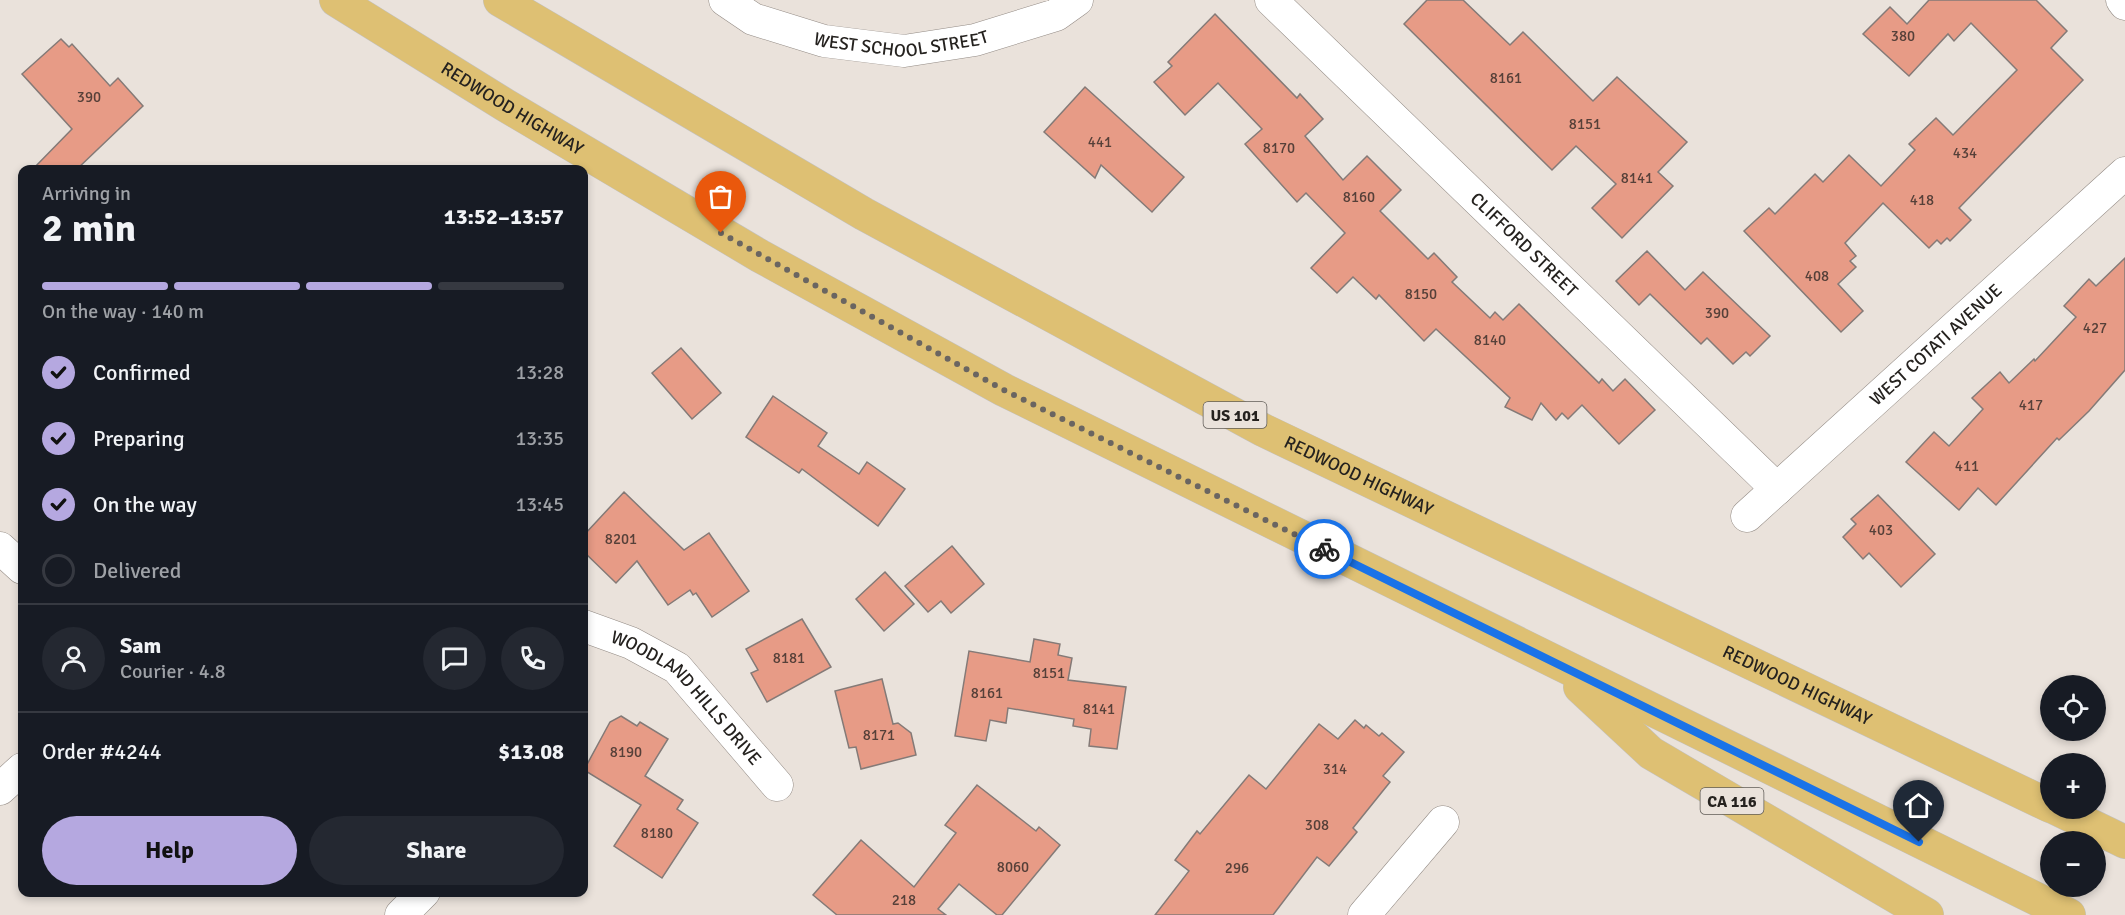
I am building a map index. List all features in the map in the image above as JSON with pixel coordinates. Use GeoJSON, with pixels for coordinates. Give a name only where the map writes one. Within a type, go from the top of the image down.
{"type":"FeatureCollection","features":[{"type":"Feature","properties":{"kind":"highway","name":"REDWOOD HIGHWAY"},"geometry":{"type":"LineString","coordinates":[[336,0],[505,105],[760,256],[1004,390],[2069,915]]}},
{"type":"Feature","properties":{"kind":"highway","name":"REDWOOD HIGHWAY"},"geometry":{"type":"LineString","coordinates":[[500,0],[864,214],[1263,430],[2040,802]]}},
{"type":"Feature","properties":{"kind":"highway","name":"CA 116"},"geometry":{"type":"LineString","coordinates":[[1555,663],[1651,753],[1927,915]]}},
{"type":"Feature","properties":{"kind":"highway"},"geometry":{"type":"LineString","coordinates":[[1997,781],[2040,795]]}},
{"type":"Feature","properties":{"kind":"highway"},"geometry":{"type":"LineString","coordinates":[[2106,817],[2125,823]]}},
{"type":"Feature","properties":{"kind":"highway"},"geometry":{"type":"LineString","coordinates":[[2078,819],[2125,842]]}},
{"type":"Feature","properties":{"kind":"street","name":"WEST SCHOOL STREET"},"geometry":{"type":"LineString","coordinates":[[725,0],[753,19],[824,40],[904,51],[975,40],[1056,15],[1077,0]]}},
{"type":"Feature","properties":{"kind":"street","name":"CLIFFORD STREET"},"geometry":{"type":"LineString","coordinates":[[1271,0],[1777,489]]}},
{"type":"Feature","properties":{"kind":"street"},"geometry":{"type":"LineString","coordinates":[[2122,0],[2125,4]]}},
{"type":"Feature","properties":{"kind":"street","name":"WEST COTATI AVENUE"},"geometry":{"type":"LineString","coordinates":[[1748,516],[2125,173]]}},
{"type":"Feature","properties":{"kind":"street"},"geometry":{"type":"LineString","coordinates":[[0,548],[18,564]]}},
{"type":"Feature","properties":{"kind":"street","name":"WOODLAND HILLS DRIVE"},"geometry":{"type":"LineString","coordinates":[[588,627],[631,643],[678,668],[777,785]]}},
{"type":"Feature","properties":{"kind":"street"},"geometry":{"type":"LineString","coordinates":[[0,789],[18,773]]}},
{"type":"Feature","properties":{"kind":"street"},"geometry":{"type":"LineString","coordinates":[[1364,915],[1443,822]]}},
{"type":"Feature","properties":{"kind":"street"},"geometry":{"type":"LineString","coordinates":[[401,915],[419,897]]}},
{"type":"Feature","properties":{"kind":"building"},"geometry":{"type":"Polygon","coordinates":[[[1427,0],[1463,0],[1510,45],[1523,32],[1593,101],[1617,77],[1687,142],[1658,172],[1673,186],[1622,238],[1592,208],[1616,184],[1576,146],[1552,170],[1404,24],[1427,0]]]}},
{"type":"Feature","properties":{"kind":"building"},"geometry":{"type":"Polygon","coordinates":[[[1929,0],[2036,0],[2067,31],[2051,48],[2083,80],[1959,208],[1971,220],[1950,241],[1947,238],[1941,244],[1937,240],[1929,248],[1883,203],[1845,243],[1856,256],[1850,261],[1856,267],[1838,284],[1863,311],[1841,332],[1744,231],[1769,208],[1775,214],[1815,174],[1823,182],[1849,155],[1881,186],[1915,150],[1909,144],[1936,118],[1953,135],[2017,70],[1971,23],[1954,41],[1948,34],[1909,76],[1863,34],[1890,7],[1907,24],[1929,0]]]}},
{"type":"Feature","properties":{"kind":"building"},"geometry":{"type":"Polygon","coordinates":[[[1215,14],[1297,98],[1300,94],[1323,119],[1305,136],[1343,180],[1367,156],[1401,190],[1380,211],[1428,259],[1434,253],[1457,277],[1452,282],[1490,318],[1495,312],[1503,320],[1519,304],[1599,383],[1602,379],[1613,391],[1625,379],[1655,410],[1619,444],[1582,405],[1568,419],[1562,413],[1556,420],[1541,403],[1532,420],[1505,407],[1510,398],[1436,329],[1424,341],[1379,295],[1376,299],[1353,277],[1337,293],[1311,268],[1345,233],[1306,193],[1297,202],[1245,144],[1262,129],[1218,83],[1185,115],[1154,82],[1172,66],[1168,62],[1215,14]]]}},
{"type":"Feature","properties":{"kind":"building"},"geometry":{"type":"Polygon","coordinates":[[[61,39],[69,47],[72,44],[110,86],[118,78],[143,106],[81,165],[37,165],[72,129],[22,74],[61,39]]]}},
{"type":"Feature","properties":{"kind":"building"},"geometry":{"type":"Polygon","coordinates":[[[1085,87],[1184,177],[1152,212],[1101,165],[1095,178],[1044,132],[1085,87]]]}},
{"type":"Feature","properties":{"kind":"building"},"geometry":{"type":"Polygon","coordinates":[[[1647,251],[1685,290],[1703,272],[1770,336],[1750,356],[1746,352],[1733,364],[1707,338],[1701,344],[1650,294],[1639,305],[1616,281],[1647,251]]]}},
{"type":"Feature","properties":{"kind":"building"},"geometry":{"type":"Polygon","coordinates":[[[2125,258],[2125,370],[2089,411],[2059,440],[2057,438],[1996,505],[1978,488],[1959,510],[1906,462],[1934,432],[1949,446],[1983,409],[1972,398],[2000,372],[2009,383],[2034,359],[2035,361],[2076,317],[2064,306],[2089,279],[2096,286],[2125,258]]]}},
{"type":"Feature","properties":{"kind":"building"},"geometry":{"type":"Polygon","coordinates":[[[681,348],[721,393],[692,419],[652,373],[681,348]]]}},
{"type":"Feature","properties":{"kind":"building"},"geometry":{"type":"Polygon","coordinates":[[[773,396],[827,433],[818,446],[859,474],[867,462],[905,489],[878,526],[802,469],[799,473],[746,437],[773,396]]]}},
{"type":"Feature","properties":{"kind":"building"},"geometry":{"type":"Polygon","coordinates":[[[624,492],[684,550],[709,533],[749,591],[712,617],[696,593],[693,595],[690,590],[668,605],[637,561],[616,583],[588,556],[588,531],[624,492]]]}},
{"type":"Feature","properties":{"kind":"building"},"geometry":{"type":"Polygon","coordinates":[[[1878,495],[1935,554],[1901,587],[1869,553],[1863,559],[1843,537],[1856,524],[1851,519],[1878,495]]]}},
{"type":"Feature","properties":{"kind":"building"},"geometry":{"type":"Polygon","coordinates":[[[952,546],[984,584],[951,613],[941,601],[928,612],[905,586],[952,546]]]}},
{"type":"Feature","properties":{"kind":"building"},"geometry":{"type":"Polygon","coordinates":[[[885,572],[914,604],[884,631],[856,599],[885,572]]]}},
{"type":"Feature","properties":{"kind":"building"},"geometry":{"type":"Polygon","coordinates":[[[802,619],[831,667],[767,702],[751,673],[758,670],[746,649],[802,619]]]}},
{"type":"Feature","properties":{"kind":"building"},"geometry":{"type":"Polygon","coordinates":[[[1034,639],[1060,644],[1058,655],[1072,658],[1068,680],[1126,687],[1117,749],[1089,746],[1091,729],[1073,726],[1074,719],[1008,708],[1006,723],[990,720],[986,741],[955,736],[969,651],[1030,662],[1034,639]]]}},
{"type":"Feature","properties":{"kind":"building"},"geometry":{"type":"Polygon","coordinates":[[[882,679],[893,724],[898,723],[911,733],[916,755],[861,769],[856,747],[849,748],[835,691],[882,679]]]}},
{"type":"Feature","properties":{"kind":"building"},"geometry":{"type":"Polygon","coordinates":[[[621,716],[637,726],[640,722],[668,739],[645,776],[683,800],[677,809],[698,823],[662,878],[614,846],[641,805],[588,772],[588,763],[610,722],[621,716]]]}},
{"type":"Feature","properties":{"kind":"building"},"geometry":{"type":"Polygon","coordinates":[[[1355,720],[1364,728],[1366,725],[1379,736],[1382,733],[1404,752],[1383,776],[1390,782],[1353,828],[1357,832],[1329,866],[1317,857],[1273,915],[1155,915],[1189,871],[1175,860],[1197,831],[1200,834],[1249,775],[1266,789],[1319,724],[1338,739],[1355,720]]]}},
{"type":"Feature","properties":{"kind":"building"},"geometry":{"type":"Polygon","coordinates":[[[977,785],[1036,831],[1039,827],[1060,845],[1002,915],[997,915],[959,884],[938,909],[946,915],[837,915],[813,895],[861,840],[914,887],[956,833],[945,825],[977,785]]]}},
{"type":"Feature","properties":{"kind":"way so far"},"geometry":{"type":"LineString","coordinates":[[721,233],[1004,390],[1324,549]]}},
{"type":"Feature","properties":{"kind":"route"},"geometry":{"type":"LineString","coordinates":[[1324,549],[1919,842]]}}]}
